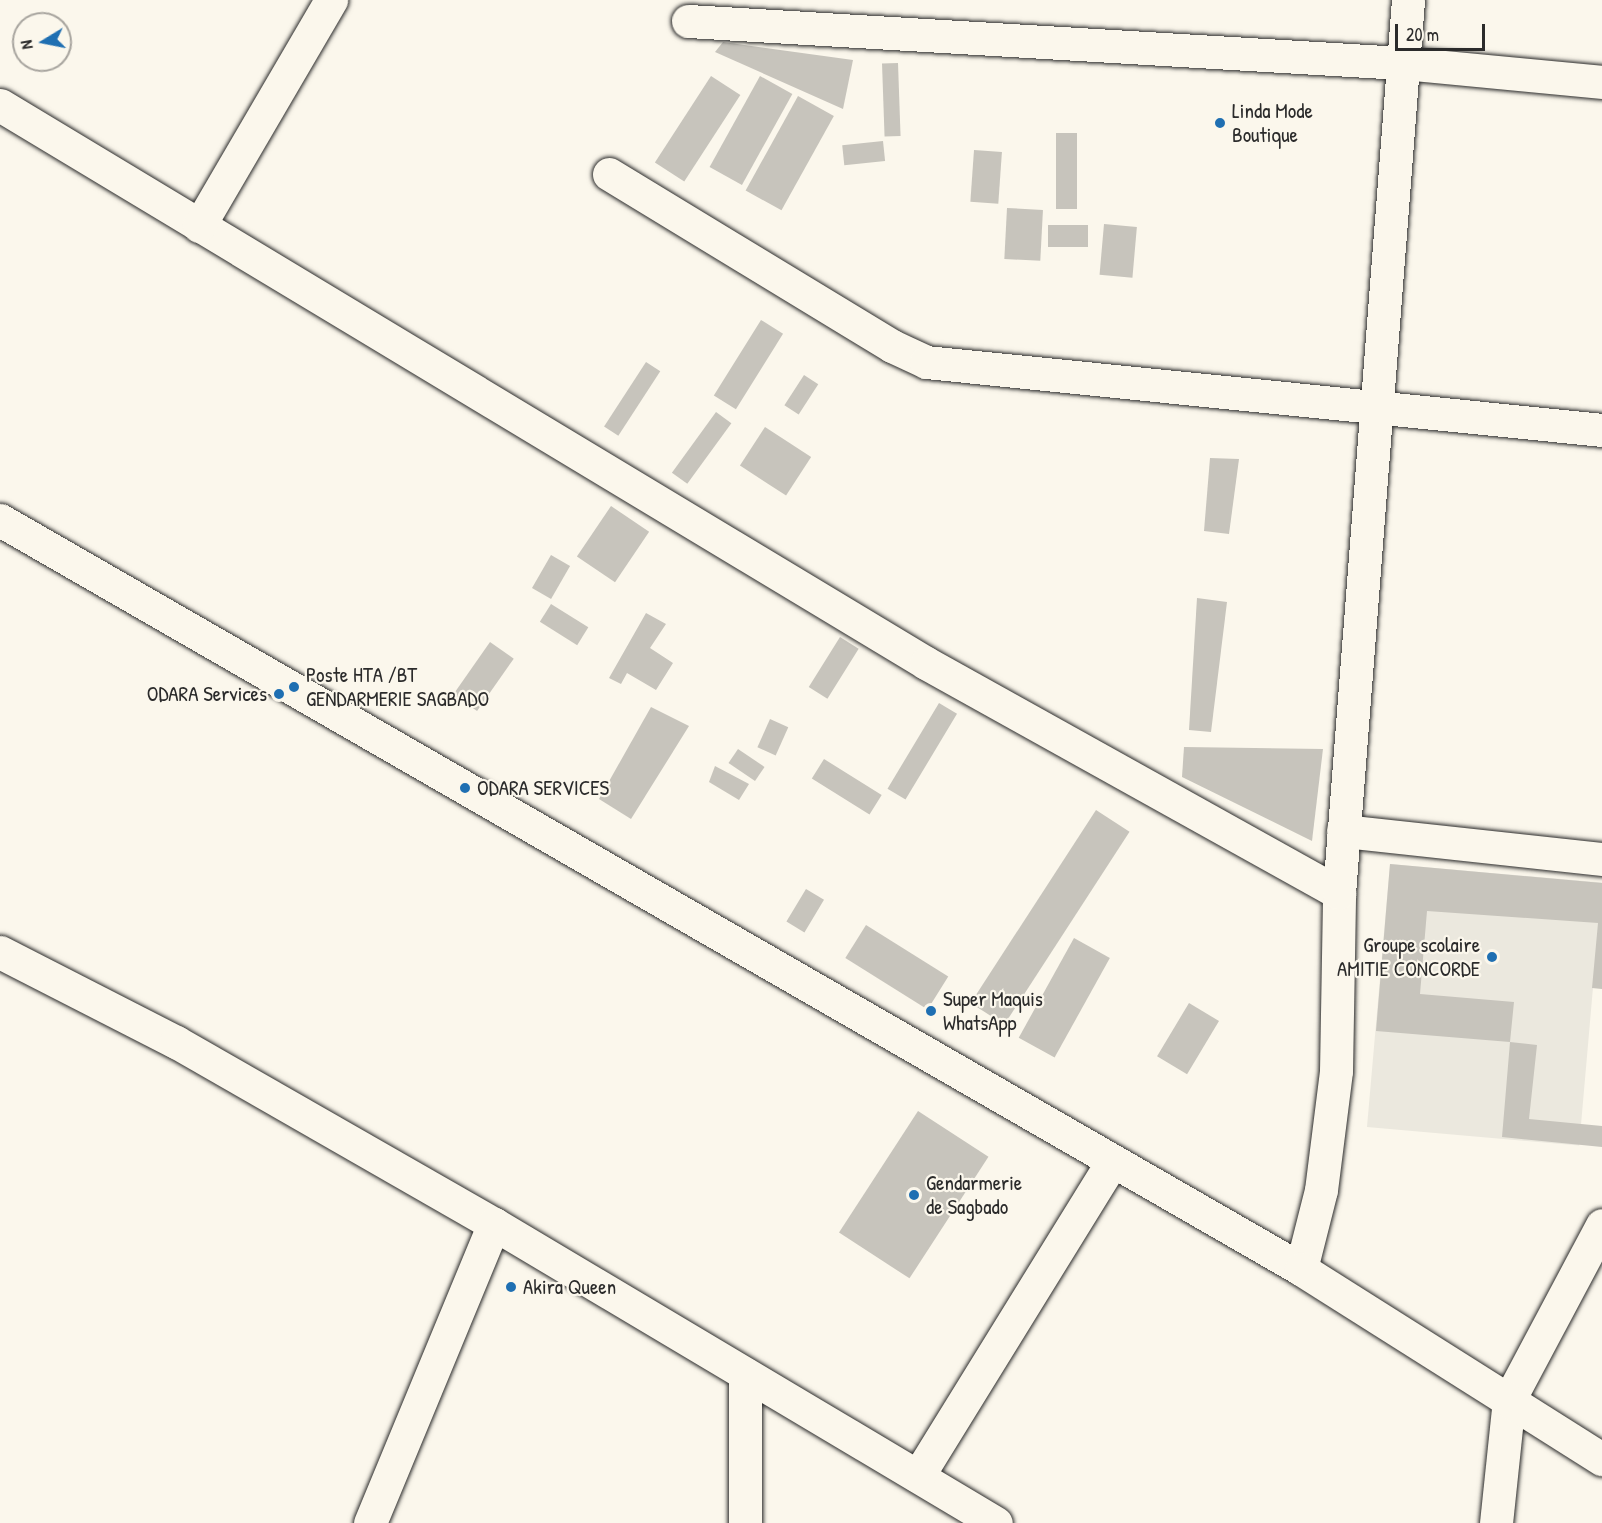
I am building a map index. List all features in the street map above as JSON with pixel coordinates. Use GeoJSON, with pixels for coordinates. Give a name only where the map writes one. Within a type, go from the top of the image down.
{"type":"FeatureCollection","features":[{"type":"Feature","properties":{"kind":"street"},"geometry":{"type":"LineString","coordinates":[[199,226],[331,0]]}},
{"type":"Feature","properties":{"kind":"street"},"geometry":{"type":"LineString","coordinates":[[1301,1269],[1333,1114],[1339,893],[1343,831],[1373,410],[1408,0]]}},
{"type":"Feature","properties":{"kind":"street"},"geometry":{"type":"LineString","coordinates":[[688,21],[1402,63],[1602,82]]}},
{"type":"Feature","properties":{"kind":"street"},"geometry":{"type":"LineString","coordinates":[[0,105],[926,663],[1339,893]]}},
{"type":"Feature","properties":{"kind":"street"},"geometry":{"type":"LineString","coordinates":[[609,174],[892,346],[926,362],[1373,410],[1602,430]]}},
{"type":"Feature","properties":{"kind":"street"},"geometry":{"type":"LineString","coordinates":[[0,520],[1301,1269],[1602,1459]]}},
{"type":"Feature","properties":{"kind":"street"},"geometry":{"type":"LineString","coordinates":[[1343,831],[1602,859]]}},
{"type":"Feature","properties":{"kind":"street"},"geometry":{"type":"LineString","coordinates":[[0,952],[176,1042],[494,1224],[996,1523]]}},
{"type":"Feature","properties":{"kind":"street"},"geometry":{"type":"LineString","coordinates":[[918,1476],[1112,1162]]}},
{"type":"Feature","properties":{"kind":"street"},"geometry":{"type":"LineString","coordinates":[[370,1523],[494,1224]]}},
{"type":"Feature","properties":{"kind":"street"},"geometry":{"type":"LineString","coordinates":[[1496,1523],[1509,1400],[1602,1225]]}},
{"type":"Feature","properties":{"kind":"street"},"geometry":{"type":"LineString","coordinates":[[745,1374],[745,1523]]}},
{"type":"Feature","properties":{"kind":"shaded area","name":"Groupe scolaire AMITIE CONCORDE"},"geometry":{"type":"Polygon","coordinates":[[[1390,864],[1602,883],[1579,1146],[1367,1127],[1390,864]]]}},
{"type":"Feature","properties":{"kind":"building"},"geometry":{"type":"Polygon","coordinates":[[[723,42],[853,60],[843,109],[715,52],[723,42]]]}},
{"type":"Feature","properties":{"kind":"building"},"geometry":{"type":"Polygon","coordinates":[[[898,63],[901,136],[885,137],[882,64],[898,63]]]}},
{"type":"Feature","properties":{"kind":"building"},"geometry":{"type":"Polygon","coordinates":[[[711,76],[740,95],[684,181],[655,162],[711,76]]]}},
{"type":"Feature","properties":{"kind":"building"},"geometry":{"type":"Polygon","coordinates":[[[760,76],[792,94],[742,185],[710,167],[760,76]]]}},
{"type":"Feature","properties":{"kind":"building"},"geometry":{"type":"Polygon","coordinates":[[[798,96],[834,116],[781,210],[746,190],[798,96]]]}},
{"type":"Feature","properties":{"kind":"building"},"geometry":{"type":"Polygon","coordinates":[[[1056,133],[1077,133],[1077,209],[1056,209],[1056,133]]]}},
{"type":"Feature","properties":{"kind":"building"},"geometry":{"type":"Polygon","coordinates":[[[883,141],[885,161],[844,165],[842,145],[883,141]]]}},
{"type":"Feature","properties":{"kind":"building"},"geometry":{"type":"Polygon","coordinates":[[[974,150],[1002,152],[998,204],[970,202],[974,150]]]}},
{"type":"Feature","properties":{"kind":"building"},"geometry":{"type":"Polygon","coordinates":[[[1007,208],[1043,210],[1040,261],[1004,259],[1007,208]]]}},
{"type":"Feature","properties":{"kind":"building"},"geometry":{"type":"Polygon","coordinates":[[[1104,224],[1137,227],[1132,278],[1100,275],[1104,224]]]}},
{"type":"Feature","properties":{"kind":"building"},"geometry":{"type":"Polygon","coordinates":[[[1048,225],[1088,225],[1088,247],[1048,247],[1048,225]]]}},
{"type":"Feature","properties":{"kind":"building"},"geometry":{"type":"Polygon","coordinates":[[[761,320],[783,334],[736,409],[714,395],[761,320]]]}},
{"type":"Feature","properties":{"kind":"building"},"geometry":{"type":"Polygon","coordinates":[[[646,362],[660,371],[618,436],[604,427],[646,362]]]}},
{"type":"Feature","properties":{"kind":"building"},"geometry":{"type":"Polygon","coordinates":[[[804,375],[818,384],[799,414],[784,405],[804,375]]]}},
{"type":"Feature","properties":{"kind":"building"},"geometry":{"type":"Polygon","coordinates":[[[716,412],[731,423],[687,484],[672,473],[716,412]]]}},
{"type":"Feature","properties":{"kind":"building"},"geometry":{"type":"Polygon","coordinates":[[[765,427],[811,457],[786,496],[740,466],[765,427]]]}},
{"type":"Feature","properties":{"kind":"building"},"geometry":{"type":"Polygon","coordinates":[[[1210,458],[1239,459],[1229,534],[1204,531],[1210,458]]]}},
{"type":"Feature","properties":{"kind":"building"},"geometry":{"type":"Polygon","coordinates":[[[611,506],[649,532],[615,582],[577,557],[611,506]]]}},
{"type":"Feature","properties":{"kind":"building"},"geometry":{"type":"Polygon","coordinates":[[[551,555],[570,566],[551,599],[532,588],[551,555]]]}},
{"type":"Feature","properties":{"kind":"building"},"geometry":{"type":"Polygon","coordinates":[[[1197,598],[1227,602],[1211,732],[1189,730],[1197,598]]]}},
{"type":"Feature","properties":{"kind":"building"},"geometry":{"type":"Polygon","coordinates":[[[551,604],[588,627],[577,645],[540,622],[551,604]]]}},
{"type":"Feature","properties":{"kind":"building"},"geometry":{"type":"Polygon","coordinates":[[[646,613],[666,624],[650,648],[673,663],[656,690],[627,673],[621,684],[609,678],[646,613]]]}},
{"type":"Feature","properties":{"kind":"building"},"geometry":{"type":"Polygon","coordinates":[[[840,637],[859,649],[827,699],[809,687],[840,637]]]}},
{"type":"Feature","properties":{"kind":"building"},"geometry":{"type":"Polygon","coordinates":[[[490,642],[514,659],[477,711],[453,694],[490,642]]]}},
{"type":"Feature","properties":{"kind":"building"},"geometry":{"type":"Polygon","coordinates":[[[939,703],[957,714],[905,800],[887,789],[939,703]]]}},
{"type":"Feature","properties":{"kind":"building"},"geometry":{"type":"Polygon","coordinates":[[[651,707],[689,726],[631,819],[599,799],[651,707]]]}},
{"type":"Feature","properties":{"kind":"building"},"geometry":{"type":"Polygon","coordinates":[[[770,719],[788,727],[776,755],[757,747],[770,719]]]}},
{"type":"Feature","properties":{"kind":"building"},"geometry":{"type":"Polygon","coordinates":[[[1184,747],[1323,749],[1312,841],[1182,777],[1184,747]]]}},
{"type":"Feature","properties":{"kind":"building"},"geometry":{"type":"Polygon","coordinates":[[[738,749],[765,767],[755,781],[728,763],[738,749]]]}},
{"type":"Feature","properties":{"kind":"building"},"geometry":{"type":"Polygon","coordinates":[[[824,759],[882,795],[869,815],[812,779],[824,759]]]}},
{"type":"Feature","properties":{"kind":"building"},"geometry":{"type":"Polygon","coordinates":[[[715,766],[749,784],[739,800],[709,782],[715,766]]]}},
{"type":"Feature","properties":{"kind":"building"},"geometry":{"type":"Polygon","coordinates":[[[1096,810],[1130,832],[1004,1025],[971,1003],[1096,810]]]}},
{"type":"Feature","properties":{"kind":"building"},"geometry":{"type":"Polygon","coordinates":[[[1390,864],[1602,883],[1602,989],[1592,988],[1598,923],[1427,911],[1420,994],[1514,1002],[1510,1042],[1376,1031],[1390,864]]]}},
{"type":"Feature","properties":{"kind":"building"},"geometry":{"type":"Polygon","coordinates":[[[806,889],[824,900],[804,932],[786,922],[806,889]]]}},
{"type":"Feature","properties":{"kind":"building"},"geometry":{"type":"Polygon","coordinates":[[[866,925],[948,976],[928,1009],[845,958],[866,925]]]}},
{"type":"Feature","properties":{"kind":"building"},"geometry":{"type":"Polygon","coordinates":[[[1074,938],[1110,958],[1055,1058],[1019,1038],[1074,938]]]}},
{"type":"Feature","properties":{"kind":"building"},"geometry":{"type":"Polygon","coordinates":[[[1189,1003],[1219,1021],[1187,1074],[1157,1056],[1189,1003]]]}},
{"type":"Feature","properties":{"kind":"building"},"geometry":{"type":"Polygon","coordinates":[[[1510,1042],[1537,1045],[1529,1119],[1602,1126],[1602,1147],[1502,1137],[1510,1042]]]}},
{"type":"Feature","properties":{"kind":"building","name":"Gendarmerie de Sagbado"},"geometry":{"type":"Polygon","coordinates":[[[918,1111],[988,1157],[909,1278],[839,1233],[918,1111]]]}},
{"type":"Feature","properties":{"kind":"place","name":"Linda Mode Boutique"},"geometry":{"type":"Point","coordinates":[1220,123]}},
{"type":"Feature","properties":{"kind":"place","name":"Poste HTA /BT GENDARMERIE SAGBADO"},"geometry":{"type":"Point","coordinates":[294,687]}},
{"type":"Feature","properties":{"kind":"place","name":"ODARA Services"},"geometry":{"type":"Point","coordinates":[279,694]}},
{"type":"Feature","properties":{"kind":"place","name":"ODARA SERVICES"},"geometry":{"type":"Point","coordinates":[465,788]}},
{"type":"Feature","properties":{"kind":"place","name":"Groupe scolaire AMITIE CONCORDE"},"geometry":{"type":"Point","coordinates":[1492,957]}},
{"type":"Feature","properties":{"kind":"place","name":"Super Maquis WhatsApp"},"geometry":{"type":"Point","coordinates":[931,1011]}},
{"type":"Feature","properties":{"kind":"place","name":"Gendarmerie de Sagbado"},"geometry":{"type":"Point","coordinates":[914,1195]}},
{"type":"Feature","properties":{"kind":"place","name":"Akira Queen"},"geometry":{"type":"Point","coordinates":[511,1287]}}]}
